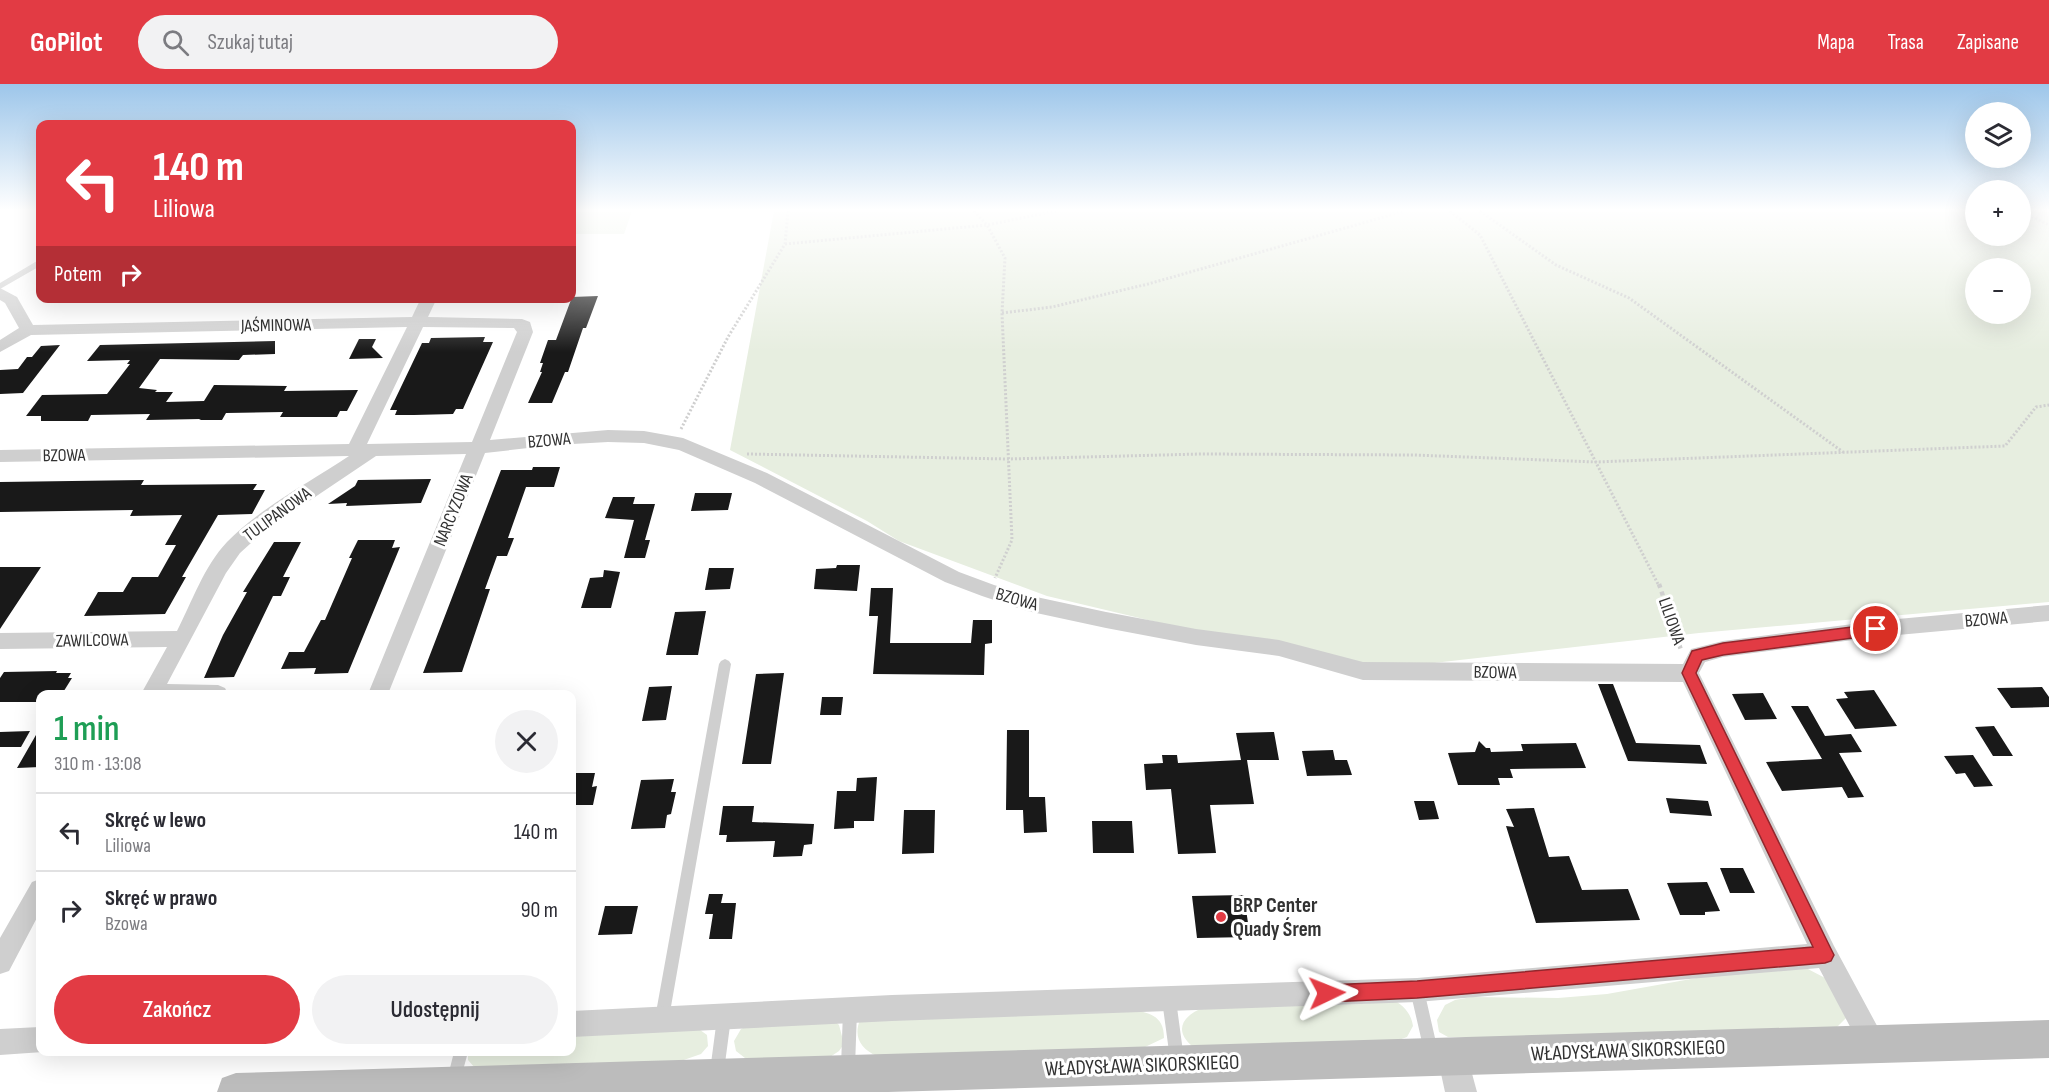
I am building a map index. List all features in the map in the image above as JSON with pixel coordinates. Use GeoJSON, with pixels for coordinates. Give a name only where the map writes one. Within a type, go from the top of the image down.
{"type":"FeatureCollection","features":[{"type":"Feature","properties":{"kind":"main road","name":"WŁADYSŁAWA SIKORSKIEGO"},"geometry":{"type":"LineString","coordinates":[[236,1092],[449,1079],[622,1087],[716,1077],[2049,1039]]}},
{"type":"Feature","properties":{"kind":"street"},"geometry":{"type":"LineString","coordinates":[[0,293],[11,300],[28,330],[0,347]]}},
{"type":"Feature","properties":{"kind":"street"},"geometry":{"type":"LineString","coordinates":[[364,449],[426,303]]}},
{"type":"Feature","properties":{"kind":"street","name":"JAŚMINOWA"},"geometry":{"type":"LineString","coordinates":[[28,330],[417,322],[516,323],[524,326]]}},
{"type":"Feature","properties":{"kind":"street","name":"NARCYZOWA"},"geometry":{"type":"LineString","coordinates":[[380,690],[525,332],[524,326]]}},
{"type":"Feature","properties":{"kind":"street","name":"BZOWA"},"geometry":{"type":"LineString","coordinates":[[0,456],[478,447],[608,436],[644,437],[674,442],[708,454],[825,509],[952,577],[989,591],[1027,603],[1106,620],[1196,637],[1279,648],[1363,671],[1689,673],[1698,655],[1723,649],[1876,629],[2049,613]]}},
{"type":"Feature","properties":{"kind":"street","name":"TULIPANOWA"},"geometry":{"type":"LineString","coordinates":[[153,690],[183,639],[218,569],[233,548],[256,526],[364,449]]}},
{"type":"Feature","properties":{"kind":"street","name":"ZAWILCOWA"},"geometry":{"type":"LineString","coordinates":[[0,640],[183,639]]}},
{"type":"Feature","properties":{"kind":"street"},"geometry":{"type":"LineString","coordinates":[[1689,673],[1825,955],[1873,1044]]}},
{"type":"Feature","properties":{"kind":"street"},"geometry":{"type":"LineString","coordinates":[[0,962],[36,897]]}},
{"type":"Feature","properties":{"kind":"street"},"geometry":{"type":"LineString","coordinates":[[576,1024],[850,1010],[1417,990],[1825,955]]}},
{"type":"Feature","properties":{"kind":"street"},"geometry":{"type":"LineString","coordinates":[[0,1042],[36,1040]]}},
{"type":"Feature","properties":{"kind":"street"},"geometry":{"type":"LineString","coordinates":[[1443,1055],[1461,1092]]}},
{"type":"Feature","properties":{"kind":"lane"},"geometry":{"type":"LineString","coordinates":[[0,286],[36,265]]}},
{"type":"Feature","properties":{"kind":"lane"},"geometry":{"type":"LineString","coordinates":[[662,1021],[725,664]]}},
{"type":"Feature","properties":{"kind":"lane"},"geometry":{"type":"LineString","coordinates":[[1417,990],[1443,1055]]}},
{"type":"Feature","properties":{"kind":"lane"},"geometry":{"type":"LineString","coordinates":[[1169,1000],[1178,1064]]}},
{"type":"Feature","properties":{"kind":"lane"},"geometry":{"type":"LineString","coordinates":[[773,1092],[832,1075],[850,1010]]}},
{"type":"Feature","properties":{"kind":"lane"},"geometry":{"type":"LineString","coordinates":[[716,1077],[724,1018]]}},
{"type":"Feature","properties":{"kind":"path"},"geometry":{"type":"LineString","coordinates":[[674,442],[728,337],[776,258]]}},
{"type":"Feature","properties":{"kind":"path"},"geometry":{"type":"LineString","coordinates":[[989,591],[1012,540],[1002,313],[1005,258]]}},
{"type":"Feature","properties":{"kind":"path"},"geometry":{"type":"LineString","coordinates":[[1002,313],[1052,307],[1148,284],[1239,258]]}},
{"type":"Feature","properties":{"kind":"path","name":"LILIOWA"},"geometry":{"type":"LineString","coordinates":[[1492,258],[1664,595],[1689,673]]}},
{"type":"Feature","properties":{"kind":"path"},"geometry":{"type":"LineString","coordinates":[[1546,258],[1556,265],[1629,298],[1844,453]]}},
{"type":"Feature","properties":{"kind":"path"},"geometry":{"type":"LineString","coordinates":[[708,454],[1008,459],[1200,454],[1402,455],[1596,462],[1844,453],[2005,446],[2036,407],[2049,405]]}},
{"type":"Feature","properties":{"kind":"shaded area"},"geometry":{"type":"Polygon","coordinates":[[[765,258],[1965,258],[1965,324],[2031,324],[2031,258],[2049,258],[2049,602],[1699,633],[1363,671],[1047,596],[899,541],[867,521],[730,450],[765,258]]]}},
{"type":"Feature","properties":{"kind":"shaded area"},"geometry":{"type":"Polygon","coordinates":[[[1806,968],[1827,979],[1846,1018],[1837,1027],[1525,1038],[1448,1037],[1439,1032],[1437,1020],[1445,1005],[1455,1000],[1472,997],[1558,998],[1607,994],[1719,974],[1806,968]]]}},
{"type":"Feature","properties":{"kind":"shaded area"},"geometry":{"type":"Polygon","coordinates":[[[1391,999],[1406,1010],[1413,1026],[1407,1037],[1393,1042],[1192,1046],[1186,1040],[1182,1028],[1187,1018],[1205,1007],[1363,1004],[1391,999]]]}},
{"type":"Feature","properties":{"kind":"shaded area"},"geometry":{"type":"Polygon","coordinates":[[[1130,1009],[1154,1016],[1161,1024],[1164,1038],[1145,1047],[877,1056],[863,1046],[857,1032],[860,1020],[1130,1009]]]}},
{"type":"Feature","properties":{"kind":"shaded area"},"geometry":{"type":"Polygon","coordinates":[[[834,1020],[839,1025],[844,1044],[830,1057],[745,1058],[736,1051],[734,1041],[741,1029],[753,1023],[834,1020]]]}},
{"type":"Feature","properties":{"kind":"shaded area"},"geometry":{"type":"Polygon","coordinates":[[[696,1027],[707,1035],[708,1046],[701,1054],[678,1062],[475,1068],[468,1060],[468,1056],[576,1056],[576,1034],[696,1027]]]}},
{"type":"Feature","properties":{"kind":"building"},"geometry":{"type":"Polygon","coordinates":[[[598,296],[586,328],[583,328],[568,372],[565,372],[552,403],[528,403],[542,372],[540,372],[543,363],[540,363],[548,340],[556,340],[570,303],[576,303],[576,297],[598,296]]]}},
{"type":"Feature","properties":{"kind":"building"},"geometry":{"type":"Polygon","coordinates":[[[485,337],[483,342],[493,342],[463,409],[456,409],[453,414],[414,415],[395,415],[397,410],[390,410],[422,343],[429,343],[431,338],[485,337]]]}},
{"type":"Feature","properties":{"kind":"building"},"geometry":{"type":"Polygon","coordinates":[[[359,339],[376,339],[372,347],[383,358],[349,359],[359,339]]]}},
{"type":"Feature","properties":{"kind":"building"},"geometry":{"type":"Polygon","coordinates":[[[275,341],[275,354],[243,355],[239,360],[160,359],[139,388],[157,390],[155,392],[173,392],[166,402],[204,401],[214,385],[287,386],[284,391],[358,390],[347,411],[340,411],[337,417],[280,417],[283,412],[226,413],[222,420],[146,420],[150,414],[91,415],[88,421],[41,421],[41,416],[26,416],[42,395],[107,394],[130,364],[127,364],[130,360],[87,361],[100,345],[275,341]]]}},
{"type":"Feature","properties":{"kind":"building"},"geometry":{"type":"Polygon","coordinates":[[[60,345],[23,393],[0,394],[0,370],[18,369],[27,357],[32,357],[41,346],[60,345]]]}},
{"type":"Feature","properties":{"kind":"building"},"geometry":{"type":"Polygon","coordinates":[[[533,467],[560,467],[554,487],[526,487],[508,538],[514,538],[507,556],[497,556],[485,589],[490,589],[462,672],[423,673],[501,470],[532,470],[533,467]]]}},
{"type":"Feature","properties":{"kind":"building"},"geometry":{"type":"Polygon","coordinates":[[[431,479],[421,503],[346,506],[347,503],[328,504],[355,486],[358,480],[431,479]]]}},
{"type":"Feature","properties":{"kind":"building"},"geometry":{"type":"Polygon","coordinates":[[[144,480],[141,485],[257,484],[253,490],[265,490],[252,514],[218,515],[182,577],[186,577],[165,614],[84,616],[98,592],[123,592],[132,577],[158,577],[176,545],[165,545],[182,515],[130,516],[133,510],[0,512],[0,482],[144,480]]]}},
{"type":"Feature","properties":{"kind":"building"},"geometry":{"type":"Polygon","coordinates":[[[695,493],[732,493],[728,510],[691,511],[695,493]]]}},
{"type":"Feature","properties":{"kind":"building"},"geometry":{"type":"Polygon","coordinates":[[[613,497],[635,497],[633,504],[655,504],[645,540],[650,540],[645,558],[624,558],[634,520],[605,518],[613,497]]]}},
{"type":"Feature","properties":{"kind":"building"},"geometry":{"type":"Polygon","coordinates":[[[358,540],[395,540],[392,548],[400,547],[348,673],[314,674],[316,668],[281,669],[289,652],[304,652],[321,620],[325,620],[358,540]]]}},
{"type":"Feature","properties":{"kind":"building"},"geometry":{"type":"Polygon","coordinates":[[[274,542],[301,542],[283,577],[290,577],[281,596],[273,596],[234,677],[204,678],[223,635],[247,592],[243,592],[274,542]]]}},
{"type":"Feature","properties":{"kind":"building"},"geometry":{"type":"Polygon","coordinates":[[[837,565],[860,565],[857,591],[814,589],[816,569],[836,568],[837,565]]]}},
{"type":"Feature","properties":{"kind":"building"},"geometry":{"type":"Polygon","coordinates":[[[0,567],[41,567],[0,629],[0,567]]]}},
{"type":"Feature","properties":{"kind":"building"},"geometry":{"type":"Polygon","coordinates":[[[709,568],[734,568],[730,589],[705,590],[709,568]]]}},
{"type":"Feature","properties":{"kind":"building"},"geometry":{"type":"Polygon","coordinates":[[[604,570],[620,572],[611,608],[581,608],[590,578],[603,577],[604,570]]]}},
{"type":"Feature","properties":{"kind":"building"},"geometry":{"type":"Polygon","coordinates":[[[871,588],[893,588],[890,643],[971,643],[973,620],[992,620],[992,643],[985,644],[984,675],[873,674],[878,616],[869,616],[871,588]]]}},
{"type":"Feature","properties":{"kind":"building"},"geometry":{"type":"Polygon","coordinates":[[[706,611],[698,655],[666,655],[675,612],[706,611]]]}},
{"type":"Feature","properties":{"kind":"building"},"geometry":{"type":"Polygon","coordinates":[[[57,671],[56,673],[71,673],[68,678],[72,678],[64,690],[36,690],[36,702],[0,702],[0,678],[4,672],[57,671]]]}},
{"type":"Feature","properties":{"kind":"building"},"geometry":{"type":"Polygon","coordinates":[[[784,673],[771,764],[742,764],[756,674],[784,673]]]}},
{"type":"Feature","properties":{"kind":"building"},"geometry":{"type":"Polygon","coordinates":[[[1598,684],[1613,684],[1636,743],[1700,745],[1707,764],[1628,761],[1598,684]]]}},
{"type":"Feature","properties":{"kind":"building"},"geometry":{"type":"Polygon","coordinates":[[[672,686],[666,720],[642,721],[649,687],[672,686]]]}},
{"type":"Feature","properties":{"kind":"building"},"geometry":{"type":"Polygon","coordinates":[[[2042,687],[2049,697],[2049,707],[2011,708],[1997,688],[2042,687]]]}},
{"type":"Feature","properties":{"kind":"building"},"geometry":{"type":"Polygon","coordinates":[[[1874,690],[1897,726],[1855,729],[1836,699],[1848,698],[1844,692],[1874,690]]]}},
{"type":"Feature","properties":{"kind":"building"},"geometry":{"type":"Polygon","coordinates":[[[1763,693],[1777,719],[1745,720],[1732,694],[1763,693]]]}},
{"type":"Feature","properties":{"kind":"building"},"geometry":{"type":"Polygon","coordinates":[[[822,697],[843,697],[841,715],[820,715],[822,697]]]}},
{"type":"Feature","properties":{"kind":"building"},"geometry":{"type":"Polygon","coordinates":[[[1791,706],[1808,706],[1825,736],[1851,734],[1862,752],[1839,753],[1864,797],[1848,798],[1842,787],[1782,791],[1766,762],[1822,759],[1791,706]]]}},
{"type":"Feature","properties":{"kind":"building"},"geometry":{"type":"Polygon","coordinates":[[[1994,726],[2013,756],[1993,756],[1975,727],[1994,726]]]}},
{"type":"Feature","properties":{"kind":"building"},"geometry":{"type":"Polygon","coordinates":[[[1007,730],[1029,730],[1029,797],[1045,797],[1047,832],[1024,833],[1023,810],[1006,810],[1007,730]]]}},
{"type":"Feature","properties":{"kind":"building"},"geometry":{"type":"Polygon","coordinates":[[[30,731],[21,747],[0,747],[0,732],[30,731]]]}},
{"type":"Feature","properties":{"kind":"building"},"geometry":{"type":"Polygon","coordinates":[[[1274,732],[1279,760],[1247,760],[1254,804],[1210,805],[1216,853],[1178,854],[1171,789],[1146,790],[1144,764],[1163,763],[1162,755],[1177,755],[1178,763],[1241,760],[1236,733],[1274,732]]]}},
{"type":"Feature","properties":{"kind":"building"},"geometry":{"type":"Polygon","coordinates":[[[36,735],[36,767],[17,768],[36,735]]]}},
{"type":"Feature","properties":{"kind":"building"},"geometry":{"type":"Polygon","coordinates":[[[1479,741],[1486,748],[1490,748],[1491,752],[1523,751],[1521,744],[1576,743],[1586,768],[1510,769],[1513,778],[1498,778],[1500,785],[1458,785],[1448,753],[1475,752],[1479,741]]]}},
{"type":"Feature","properties":{"kind":"building"},"geometry":{"type":"Polygon","coordinates":[[[1333,750],[1335,760],[1347,760],[1352,775],[1307,776],[1302,751],[1333,750]]]}},
{"type":"Feature","properties":{"kind":"building"},"geometry":{"type":"Polygon","coordinates":[[[1973,755],[1993,786],[1974,787],[1965,773],[1956,774],[1944,756],[1973,755]]]}},
{"type":"Feature","properties":{"kind":"building"},"geometry":{"type":"Polygon","coordinates":[[[576,773],[595,773],[592,787],[597,786],[593,805],[576,805],[576,773]]]}},
{"type":"Feature","properties":{"kind":"building"},"geometry":{"type":"Polygon","coordinates":[[[877,777],[874,821],[854,821],[854,828],[834,829],[837,791],[856,791],[857,778],[877,777]]]}},
{"type":"Feature","properties":{"kind":"building"},"geometry":{"type":"Polygon","coordinates":[[[674,779],[671,792],[676,792],[671,814],[667,815],[665,828],[631,829],[641,780],[674,779]]]}},
{"type":"Feature","properties":{"kind":"building"},"geometry":{"type":"Polygon","coordinates":[[[1666,798],[1708,801],[1712,816],[1670,813],[1666,798]]]}},
{"type":"Feature","properties":{"kind":"building"},"geometry":{"type":"Polygon","coordinates":[[[1414,801],[1434,801],[1439,819],[1419,820],[1414,801]]]}},
{"type":"Feature","properties":{"kind":"building"},"geometry":{"type":"Polygon","coordinates":[[[723,806],[754,806],[752,822],[814,824],[812,844],[804,845],[802,856],[773,857],[775,841],[726,842],[727,835],[719,835],[723,806]]]}},
{"type":"Feature","properties":{"kind":"building"},"geometry":{"type":"Polygon","coordinates":[[[1534,808],[1549,857],[1569,856],[1582,890],[1628,889],[1640,920],[1536,923],[1506,826],[1514,827],[1506,809],[1534,808]]]}},
{"type":"Feature","properties":{"kind":"building"},"geometry":{"type":"Polygon","coordinates":[[[904,810],[935,810],[934,853],[902,854],[904,810]]]}},
{"type":"Feature","properties":{"kind":"building"},"geometry":{"type":"Polygon","coordinates":[[[1092,821],[1132,821],[1134,853],[1093,853],[1092,821]]]}},
{"type":"Feature","properties":{"kind":"building"},"geometry":{"type":"Polygon","coordinates":[[[1720,868],[1743,868],[1755,893],[1730,893],[1720,868]]]}},
{"type":"Feature","properties":{"kind":"building"},"geometry":{"type":"Polygon","coordinates":[[[1707,882],[1720,911],[1705,912],[1705,915],[1680,915],[1667,883],[1707,882]]]}},
{"type":"Feature","properties":{"kind":"building"},"geometry":{"type":"Polygon","coordinates":[[[709,894],[723,894],[721,903],[736,903],[732,939],[709,939],[713,914],[705,914],[709,894]]]}},
{"type":"Feature","properties":{"kind":"building","name":"BRP Center Quady Śrem"},"geometry":{"type":"Polygon","coordinates":[[[1244,895],[1250,937],[1197,938],[1192,896],[1244,895]]]}},
{"type":"Feature","properties":{"kind":"building"},"geometry":{"type":"Polygon","coordinates":[[[605,906],[638,906],[632,934],[598,935],[605,906]]]}},
{"type":"Feature","properties":{"kind":"place","name":"BRP Center Quady Śrem"},"geometry":{"type":"Point","coordinates":[1221,917]}},
{"type":"Feature","properties":{"kind":"route"},"geometry":{"type":"LineString","coordinates":[[1327,993],[1417,990],[1825,955],[1689,673],[1698,655],[1723,649],[1876,629]]}}]}
